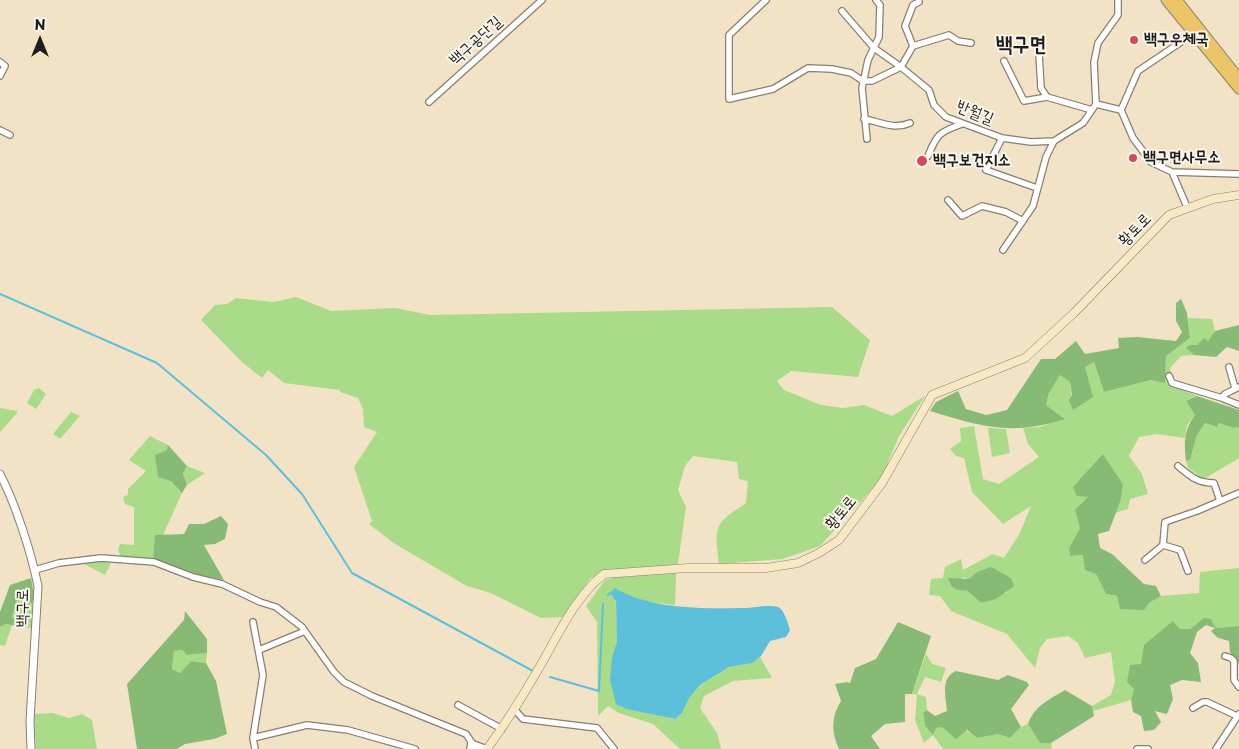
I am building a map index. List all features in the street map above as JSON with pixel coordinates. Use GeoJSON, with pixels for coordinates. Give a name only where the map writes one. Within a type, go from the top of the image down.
{"type":"FeatureCollection","features":[{"type":"Feature","properties":{"kind":"main road"},"geometry":{"type":"LineString","coordinates":[[1166,0],[1239,78]]}},
{"type":"Feature","properties":{"kind":"main road"},"geometry":{"type":"LineString","coordinates":[[1177,0],[1196,32],[1239,89]]}},
{"type":"Feature","properties":{"kind":"main road","name":"황토로"},"geometry":{"type":"LineString","coordinates":[[487,749],[515,710],[567,620],[595,581],[604,574],[660,570],[766,568],[798,563],[839,540],[882,483],[932,395],[1025,358],[1074,312],[1169,215],[1188,207],[1239,194]]}},
{"type":"Feature","properties":{"kind":"street"},"geometry":{"type":"LineString","coordinates":[[766,0],[729,35],[729,99],[773,90],[808,68],[832,68],[851,73],[863,81],[872,81],[901,67],[913,46],[949,35],[958,41],[971,43]]}},
{"type":"Feature","properties":{"kind":"street"},"geometry":{"type":"LineString","coordinates":[[867,139],[864,119],[863,81],[868,60],[879,37],[880,5],[876,0]]}},
{"type":"Feature","properties":{"kind":"street"},"geometry":{"type":"LineString","coordinates":[[1003,250],[1033,206],[1046,157],[1054,141],[1083,123],[1096,104],[1094,62],[1098,43],[1118,15],[1118,0]]}},
{"type":"Feature","properties":{"kind":"street","name":"백구공단길"},"geometry":{"type":"LineString","coordinates":[[429,102],[540,1]]}},
{"type":"Feature","properties":{"kind":"street"},"geometry":{"type":"LineString","coordinates":[[913,46],[905,26],[913,5],[918,2]]}},
{"type":"Feature","properties":{"kind":"street","name":"반월길"},"geometry":{"type":"LineString","coordinates":[[842,11],[874,48],[929,90],[934,106],[946,117],[1002,138],[1031,142],[1054,141]]}},
{"type":"Feature","properties":{"kind":"street"},"geometry":{"type":"LineString","coordinates":[[1196,32],[1138,71],[1121,110],[1133,138],[1151,162],[1172,172],[1239,174]]}},
{"type":"Feature","properties":{"kind":"street"},"geometry":{"type":"LineString","coordinates":[[1039,54],[1041,88],[1047,97]]}},
{"type":"Feature","properties":{"kind":"street"},"geometry":{"type":"LineString","coordinates":[[1004,61],[1024,101],[1047,97],[1092,110]]}},
{"type":"Feature","properties":{"kind":"street"},"geometry":{"type":"LineString","coordinates":[[0,62],[5,66],[0,76]]}},
{"type":"Feature","properties":{"kind":"street"},"geometry":{"type":"LineString","coordinates":[[1096,104],[1121,110]]}},
{"type":"Feature","properties":{"kind":"street"},"geometry":{"type":"LineString","coordinates":[[864,119],[901,127],[910,123]]}},
{"type":"Feature","properties":{"kind":"street"},"geometry":{"type":"LineString","coordinates":[[928,156],[936,137],[948,129],[962,124]]}},
{"type":"Feature","properties":{"kind":"street"},"geometry":{"type":"LineString","coordinates":[[0,130],[10,135]]}},
{"type":"Feature","properties":{"kind":"street","name":"반월길"},"geometry":{"type":"LineString","coordinates":[[1002,138],[986,170],[1037,188]]}},
{"type":"Feature","properties":{"kind":"street"},"geometry":{"type":"LineString","coordinates":[[1172,172],[1188,207]]}},
{"type":"Feature","properties":{"kind":"street"},"geometry":{"type":"LineString","coordinates":[[948,200],[962,216],[982,206],[1006,212],[1023,221]]}},
{"type":"Feature","properties":{"kind":"street"},"geometry":{"type":"LineString","coordinates":[[1222,398],[1237,388],[1229,367]]}},
{"type":"Feature","properties":{"kind":"street"},"geometry":{"type":"LineString","coordinates":[[1169,376],[1172,383],[1222,398],[1239,406]]}},
{"type":"Feature","properties":{"kind":"street"},"geometry":{"type":"LineString","coordinates":[[1178,466],[1201,483],[1214,483],[1220,501]]}},
{"type":"Feature","properties":{"kind":"street","name":"백구로"},"geometry":{"type":"LineString","coordinates":[[0,474],[35,570],[38,586],[30,749]]}},
{"type":"Feature","properties":{"kind":"street"},"geometry":{"type":"LineString","coordinates":[[1144,560],[1163,545],[1165,522],[1239,493]]}},
{"type":"Feature","properties":{"kind":"street"},"geometry":{"type":"LineString","coordinates":[[1163,545],[1180,550],[1188,571]]}},
{"type":"Feature","properties":{"kind":"street"},"geometry":{"type":"LineString","coordinates":[[35,570],[59,563],[101,558],[154,562],[193,578],[222,584],[260,602],[276,607],[305,631],[334,672],[344,682],[372,696],[466,734],[471,746],[476,749]]}},
{"type":"Feature","properties":{"kind":"street"},"geometry":{"type":"LineString","coordinates":[[253,622],[263,675],[253,738],[256,749]]}},
{"type":"Feature","properties":{"kind":"street"},"geometry":{"type":"LineString","coordinates":[[259,650],[305,631]]}},
{"type":"Feature","properties":{"kind":"street"},"geometry":{"type":"LineString","coordinates":[[1225,656],[1234,661],[1234,680],[1239,687]]}},
{"type":"Feature","properties":{"kind":"street"},"geometry":{"type":"LineString","coordinates":[[1194,708],[1203,702],[1207,702],[1238,715],[1216,749]]}},
{"type":"Feature","properties":{"kind":"street"},"geometry":{"type":"LineString","coordinates":[[458,705],[502,729]]}},
{"type":"Feature","properties":{"kind":"street"},"geometry":{"type":"LineString","coordinates":[[515,710],[523,719],[598,728],[614,749]]}},
{"type":"Feature","properties":{"kind":"street"},"geometry":{"type":"LineString","coordinates":[[253,738],[308,725],[348,730],[414,749]]}},
{"type":"Feature","properties":{"kind":"street"},"geometry":{"type":"LineString","coordinates":[[471,746],[487,749]]}},
{"type":"Feature","properties":{"kind":"street"},"geometry":{"type":"LineString","coordinates":[[1137,749],[1148,749]]}},
{"type":"Feature","properties":{"kind":"green space"},"geometry":{"type":"Polygon","coordinates":[[[296,297],[331,311],[395,308],[430,315],[832,307],[870,340],[858,377],[791,371],[777,381],[784,390],[821,405],[843,408],[864,405],[892,416],[925,396],[899,436],[881,479],[820,546],[783,559],[719,564],[717,533],[719,527],[727,516],[746,503],[748,481],[739,479],[737,462],[693,456],[685,466],[678,490],[686,507],[678,564],[591,578],[564,617],[541,618],[491,593],[467,586],[395,544],[369,524],[372,521],[354,467],[377,432],[364,427],[363,409],[358,398],[340,392],[340,390],[284,383],[268,370],[262,378],[242,362],[201,320],[215,305],[227,304],[236,298],[274,302],[296,297]]]}},
{"type":"Feature","properties":{"kind":"green space"},"geometry":{"type":"Polygon","coordinates":[[[1181,299],[1187,313],[1190,338],[1166,356],[1165,383],[1151,380],[1104,392],[1094,362],[1085,367],[1093,397],[1073,410],[1069,400],[1072,395],[1070,382],[1060,375],[1049,393],[1046,405],[1065,419],[1046,424],[1012,428],[981,425],[930,411],[936,402],[958,391],[966,409],[986,415],[1007,410],[1041,359],[1055,359],[1076,341],[1085,354],[1119,348],[1118,338],[1137,337],[1176,341],[1182,332],[1176,321],[1176,303],[1181,299]]]}},
{"type":"Feature","properties":{"kind":"green space"},"geometry":{"type":"Polygon","coordinates":[[[1188,318],[1212,319],[1215,331],[1208,341],[1187,348],[1194,355],[1181,356],[1170,368],[1173,386],[1197,396],[1186,401],[1195,415],[1187,425],[1185,438],[1156,434],[1139,437],[1129,456],[1142,474],[1148,494],[1130,499],[1128,509],[1115,513],[1121,499],[1123,484],[1103,454],[1080,528],[1069,548],[1070,556],[1083,555],[1096,574],[1106,594],[1149,603],[1161,596],[1199,593],[1200,572],[1239,568],[1239,626],[1216,628],[1211,619],[1196,624],[1190,629],[1180,629],[1173,621],[1141,664],[1131,700],[1093,711],[1092,706],[1111,695],[1115,682],[1111,652],[1085,658],[1078,643],[1068,636],[1047,639],[1040,648],[1035,668],[1007,634],[951,611],[940,596],[929,595],[931,579],[943,578],[945,567],[961,559],[963,570],[993,554],[1004,558],[1020,533],[1031,506],[1003,524],[972,492],[964,458],[956,456],[950,449],[961,441],[960,428],[974,426],[983,479],[999,484],[1039,457],[1028,444],[1023,428],[1040,427],[1064,418],[1046,405],[1049,393],[1060,374],[1070,382],[1073,410],[1084,366],[1094,362],[1104,392],[1151,380],[1165,382],[1166,356],[1190,338],[1188,318]],[[962,577],[966,590],[981,603],[1008,592],[962,577]]]}},
{"type":"Feature","properties":{"kind":"green space"},"geometry":{"type":"Polygon","coordinates":[[[1239,325],[1239,351],[1227,347],[1216,357],[1194,355],[1186,348],[1190,345],[1197,345],[1204,338],[1208,341],[1215,331],[1239,325]]]}},
{"type":"Feature","properties":{"kind":"green space"},"geometry":{"type":"Polygon","coordinates":[[[39,388],[46,394],[36,409],[27,403],[34,390],[39,388]]]}},
{"type":"Feature","properties":{"kind":"green space"},"geometry":{"type":"Polygon","coordinates":[[[1197,396],[1239,410],[1239,427],[1234,428],[1219,423],[1217,427],[1205,423],[1197,435],[1190,460],[1186,461],[1186,437],[1195,415],[1186,401],[1197,396]]]}},
{"type":"Feature","properties":{"kind":"green space"},"geometry":{"type":"Polygon","coordinates":[[[0,408],[17,411],[17,413],[0,432],[0,408]]]}},
{"type":"Feature","properties":{"kind":"green space"},"geometry":{"type":"Polygon","coordinates":[[[71,412],[80,416],[60,439],[53,434],[71,412]]]}},
{"type":"Feature","properties":{"kind":"green space"},"geometry":{"type":"Polygon","coordinates":[[[1205,423],[1217,427],[1219,423],[1234,428],[1239,427],[1239,458],[1204,479],[1188,468],[1186,461],[1190,460],[1197,435],[1205,423]]]}},
{"type":"Feature","properties":{"kind":"green space"},"geometry":{"type":"Polygon","coordinates":[[[988,428],[1006,429],[1010,453],[992,457],[988,428]]]}},
{"type":"Feature","properties":{"kind":"green space"},"geometry":{"type":"Polygon","coordinates":[[[150,436],[168,445],[171,481],[182,493],[163,535],[155,535],[153,559],[121,557],[118,550],[120,544],[134,545],[134,507],[125,504],[123,497],[128,495],[128,489],[146,471],[129,460],[150,436]]]}},
{"type":"Feature","properties":{"kind":"green space"},"geometry":{"type":"Polygon","coordinates":[[[168,445],[187,466],[183,473],[187,485],[182,493],[171,481],[158,477],[155,455],[167,450],[168,445]]]}},
{"type":"Feature","properties":{"kind":"green space"},"geometry":{"type":"Polygon","coordinates":[[[1103,454],[1123,484],[1121,499],[1109,531],[1098,534],[1100,548],[1112,554],[1144,584],[1156,586],[1161,596],[1149,603],[1144,610],[1120,609],[1117,596],[1106,594],[1096,574],[1085,570],[1083,555],[1070,556],[1069,548],[1080,528],[1075,510],[1088,497],[1077,496],[1073,487],[1103,454]]]}},
{"type":"Feature","properties":{"kind":"green space"},"geometry":{"type":"Polygon","coordinates":[[[187,466],[205,473],[187,485],[183,473],[187,466]]]}},
{"type":"Feature","properties":{"kind":"green space"},"geometry":{"type":"Polygon","coordinates":[[[221,516],[228,524],[225,539],[215,544],[204,545],[224,580],[191,573],[153,559],[155,535],[184,534],[189,524],[204,524],[221,516]]]}},
{"type":"Feature","properties":{"kind":"green space"},"geometry":{"type":"Polygon","coordinates":[[[99,561],[111,563],[105,575],[84,564],[99,561]]]}},
{"type":"Feature","properties":{"kind":"green space"},"geometry":{"type":"Polygon","coordinates":[[[991,567],[1011,578],[1014,586],[996,599],[981,603],[966,590],[954,588],[948,578],[969,579],[977,572],[991,567]]]}},
{"type":"Feature","properties":{"kind":"green space"},"geometry":{"type":"Polygon","coordinates":[[[676,573],[675,605],[629,596],[615,589],[621,707],[673,719],[682,713],[686,701],[700,685],[729,667],[751,663],[760,657],[772,678],[733,681],[704,696],[700,708],[717,733],[721,749],[680,749],[653,724],[619,713],[608,706],[598,716],[597,622],[586,606],[605,580],[618,576],[676,573]]]}},
{"type":"Feature","properties":{"kind":"green space"},"geometry":{"type":"Polygon","coordinates":[[[31,578],[34,595],[32,603],[17,600],[12,617],[23,627],[6,624],[0,627],[0,612],[10,585],[31,578]]]}},
{"type":"Feature","properties":{"kind":"green space"},"geometry":{"type":"Polygon","coordinates":[[[17,600],[32,603],[33,628],[23,627],[12,617],[17,600]]]}},
{"type":"Feature","properties":{"kind":"green space"},"geometry":{"type":"Polygon","coordinates":[[[185,611],[207,639],[207,653],[187,655],[182,650],[174,651],[172,669],[180,673],[191,661],[206,663],[216,681],[227,734],[214,739],[185,744],[177,749],[137,749],[127,684],[184,620],[185,611]]]}},
{"type":"Feature","properties":{"kind":"green space"},"geometry":{"type":"Polygon","coordinates":[[[1204,618],[1211,619],[1216,628],[1239,626],[1239,664],[1230,652],[1229,641],[1218,638],[1211,631],[1215,628],[1206,625],[1197,632],[1190,653],[1198,663],[1201,682],[1182,680],[1170,685],[1173,699],[1167,714],[1155,711],[1161,722],[1154,730],[1144,731],[1141,716],[1133,712],[1131,700],[1134,689],[1127,682],[1130,665],[1141,664],[1144,645],[1173,621],[1180,629],[1190,629],[1204,618]]]}},
{"type":"Feature","properties":{"kind":"green space"},"geometry":{"type":"Polygon","coordinates":[[[898,622],[931,636],[912,694],[905,694],[905,722],[885,724],[871,736],[880,749],[839,749],[833,725],[835,713],[841,701],[835,684],[850,683],[855,668],[876,659],[898,622]]]}},
{"type":"Feature","properties":{"kind":"green space"},"geometry":{"type":"Polygon","coordinates":[[[6,624],[12,625],[5,646],[0,645],[0,627],[6,624]]]}},
{"type":"Feature","properties":{"kind":"green space"},"geometry":{"type":"Polygon","coordinates":[[[182,650],[187,655],[207,653],[206,663],[191,661],[180,673],[172,669],[174,651],[182,650]]]}},
{"type":"Feature","properties":{"kind":"green space"},"geometry":{"type":"Polygon","coordinates":[[[926,654],[932,664],[946,668],[941,682],[925,677],[917,694],[926,697],[927,710],[923,713],[925,726],[933,735],[924,743],[915,720],[917,695],[912,694],[926,654]]]}},
{"type":"Feature","properties":{"kind":"green space"},"geometry":{"type":"Polygon","coordinates":[[[956,671],[998,680],[1008,675],[1027,682],[1029,685],[1011,709],[1021,727],[1010,738],[998,734],[977,738],[967,730],[956,739],[942,727],[936,728],[933,735],[925,726],[923,713],[927,710],[935,716],[947,711],[946,683],[951,674],[956,671]]]}},
{"type":"Feature","properties":{"kind":"green space"},"geometry":{"type":"Polygon","coordinates":[[[1065,690],[1092,706],[1094,716],[1051,743],[1040,743],[1028,724],[1038,708],[1065,690]]]}},
{"type":"Feature","properties":{"kind":"green space"},"geometry":{"type":"Polygon","coordinates":[[[53,713],[69,718],[82,714],[92,720],[97,749],[36,749],[34,714],[53,713]]]}},
{"type":"Feature","properties":{"kind":"green space"},"geometry":{"type":"Polygon","coordinates":[[[1028,724],[1040,743],[1051,743],[1052,749],[943,749],[933,735],[936,728],[952,727],[968,732],[977,738],[998,734],[1010,738],[1021,727],[1028,724]]]}},
{"type":"Feature","properties":{"kind":"water"},"geometry":{"type":"Polygon","coordinates":[[[615,588],[644,600],[677,606],[695,608],[778,607],[784,614],[790,630],[786,637],[770,641],[761,656],[752,663],[729,667],[700,685],[689,698],[682,713],[675,719],[626,709],[616,704],[610,680],[612,657],[617,642],[616,601],[610,593],[615,588]]]}},
{"type":"Feature","properties":{"kind":"waterway"},"geometry":{"type":"LineString","coordinates":[[0,294],[157,363],[266,455],[302,494],[352,573],[533,671]]}},
{"type":"Feature","properties":{"kind":"waterway"},"geometry":{"type":"LineString","coordinates":[[550,677],[599,691],[603,604]]}},
{"type":"Feature","properties":{"kind":"place","name":"백구우체국"},"geometry":{"type":"Point","coordinates":[1134,40]}},
{"type":"Feature","properties":{"kind":"place","name":"백구면사무소"},"geometry":{"type":"Point","coordinates":[1133,158]}},
{"type":"Feature","properties":{"kind":"place","name":"백구보건지소"},"geometry":{"type":"Point","coordinates":[922,161]}},
{"type":"Feature","properties":{"kind":"district","name":"백구면"},"geometry":{"type":"Point","coordinates":[1021,45]}}]}
